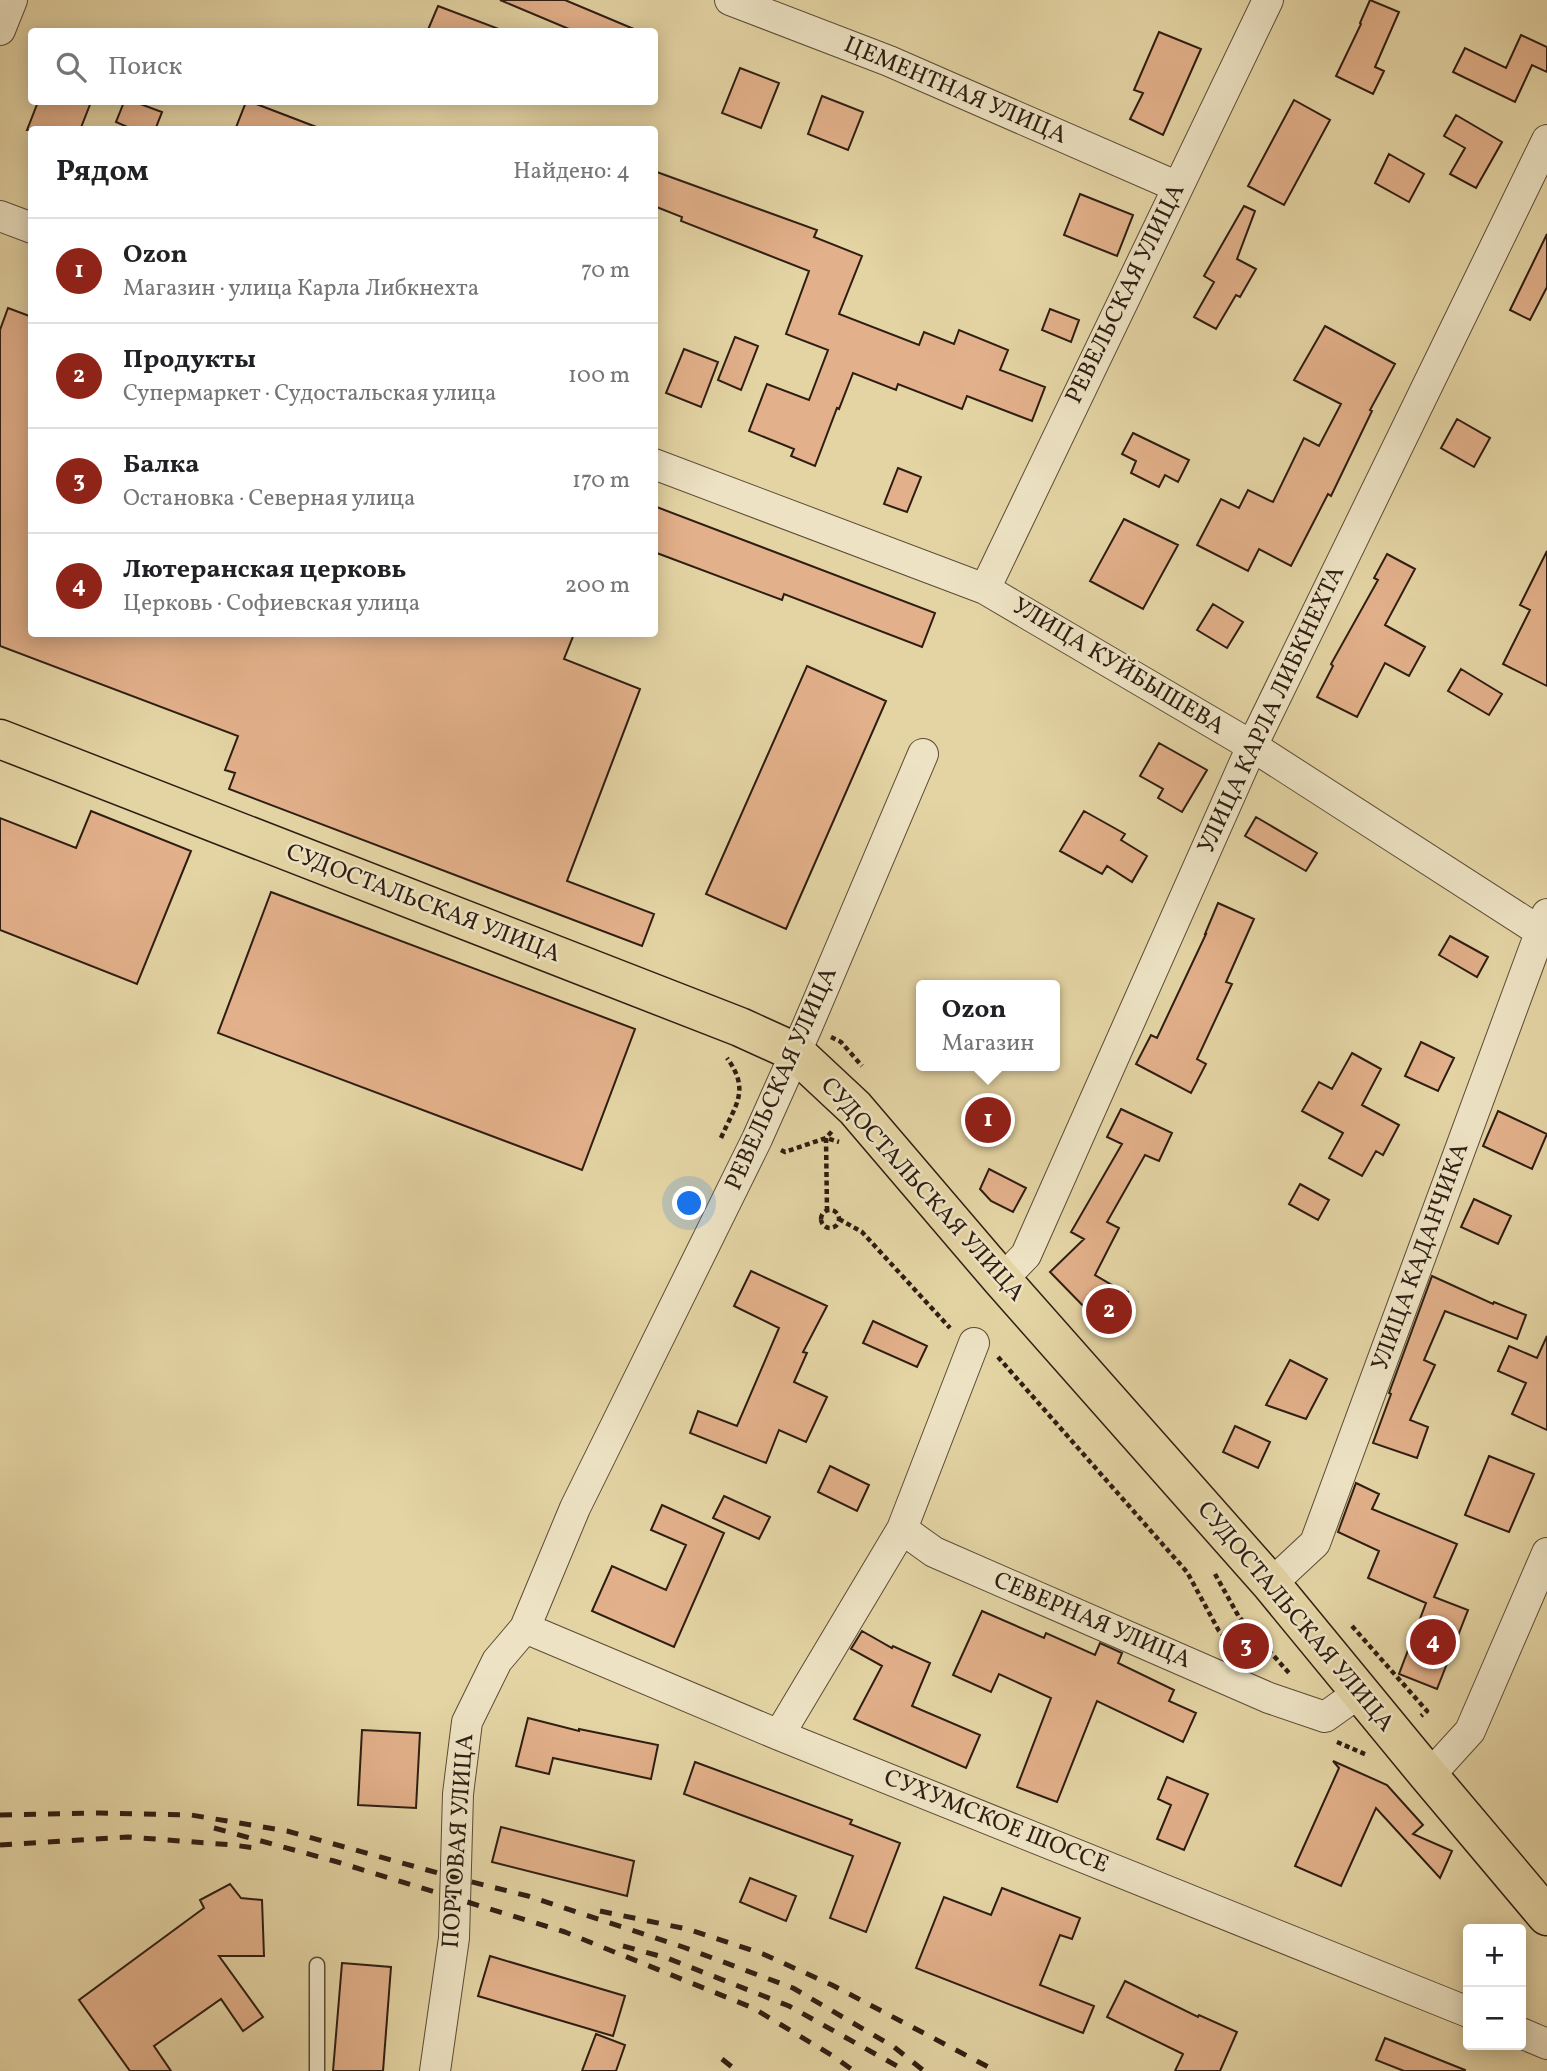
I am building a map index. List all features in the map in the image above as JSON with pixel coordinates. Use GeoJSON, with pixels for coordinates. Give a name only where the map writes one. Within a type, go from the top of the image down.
{"type":"FeatureCollection","features":[{"type":"Feature","properties":{"kind":"highway","name":"СУДОСТАЛЬСКАЯ УЛИЦА"},"geometry":{"type":"LineString","coordinates":[[0,739],[740,1027],[795,1052],[855,1108],[1271,1584],[1547,1916]]}},
{"type":"Feature","properties":{"kind":"street"},"geometry":{"type":"LineString","coordinates":[[0,30],[12,0]]}},
{"type":"Feature","properties":{"kind":"street","name":"ЦЕМЕНТНАЯ УЛИЦА"},"geometry":{"type":"LineString","coordinates":[[730,0],[889,61],[1178,187]]}},
{"type":"Feature","properties":{"kind":"street","name":"РЕВЕЛЬСКАЯ УЛИЦА"},"geometry":{"type":"LineString","coordinates":[[985,589],[1268,0]]}},
{"type":"Feature","properties":{"kind":"street","name":"УЛИЦА КАРЛА ЛИБКНЕХТА"},"geometry":{"type":"LineString","coordinates":[[1002,1279],[1026,1255],[1252,746],[1547,140]]}},
{"type":"Feature","properties":{"kind":"street"},"geometry":{"type":"LineString","coordinates":[[0,216],[28,226]]}},
{"type":"Feature","properties":{"kind":"street","name":"УЛИЦА КУЙБЫШЕВА"},"geometry":{"type":"LineString","coordinates":[[658,466],[985,589],[1252,746],[1545,928]]}},
{"type":"Feature","properties":{"kind":"street","name":"РЕВЕЛЬСКАЯ УЛИЦА"},"geometry":{"type":"LineString","coordinates":[[525,1628],[575,1508],[757,1139],[923,754]]}},
{"type":"Feature","properties":{"kind":"street","name":"УЛИЦА КАДАНЧИКА"},"geometry":{"type":"LineString","coordinates":[[1271,1584],[1315,1543],[1545,928]]}},
{"type":"Feature","properties":{"kind":"street"},"geometry":{"type":"LineString","coordinates":[[779,1735],[902,1529],[974,1343]]}},
{"type":"Feature","properties":{"kind":"street","name":"СЕВЕРНАЯ УЛИЦА"},"geometry":{"type":"LineString","coordinates":[[902,1529],[934,1552],[1269,1698],[1325,1717],[1360,1692]]}},
{"type":"Feature","properties":{"kind":"street"},"geometry":{"type":"LineString","coordinates":[[1429,1776],[1470,1731],[1547,1553]]}},
{"type":"Feature","properties":{"kind":"street","name":"СУХУМСКОЕ ШОССЕ"},"geometry":{"type":"LineString","coordinates":[[525,1628],[779,1735],[1463,2010]]}},
{"type":"Feature","properties":{"kind":"street","name":"ПОРТОВАЯ УЛИЦА"},"geometry":{"type":"LineString","coordinates":[[435,2071],[454,1938],[458,1794],[467,1722],[497,1661],[525,1628]]}},
{"type":"Feature","properties":{"kind":"street"},"geometry":{"type":"LineString","coordinates":[[1526,2035],[1547,2044]]}},
{"type":"Feature","properties":{"kind":"lane"},"geometry":{"type":"LineString","coordinates":[[317,1965],[317,2071]]}},
{"type":"Feature","properties":{"kind":"path"},"geometry":{"type":"LineString","coordinates":[[826,1138],[827,1211],[821,1217],[822,1223],[826,1227],[834,1227],[839,1219]]}},
{"type":"Feature","properties":{"kind":"path"},"geometry":{"type":"LineString","coordinates":[[827,1211],[835,1212],[839,1219],[862,1232],[956,1335],[994,1351],[1188,1572],[1219,1631],[1249,1659]]}},
{"type":"Feature","properties":{"kind":"building"},"geometry":{"type":"Polygon","coordinates":[[[500,0],[565,0],[632,28],[566,28],[500,0]]]}},
{"type":"Feature","properties":{"kind":"building"},"geometry":{"type":"Polygon","coordinates":[[[1370,0],[1399,12],[1375,67],[1384,71],[1373,94],[1336,76],[1370,0]]]}},
{"type":"Feature","properties":{"kind":"building"},"geometry":{"type":"Polygon","coordinates":[[[438,6],[496,28],[429,28],[438,6]]]}},
{"type":"Feature","properties":{"kind":"building"},"geometry":{"type":"Polygon","coordinates":[[[1159,32],[1201,49],[1163,135],[1130,119],[1143,93],[1134,90],[1159,32]]]}},
{"type":"Feature","properties":{"kind":"building"},"geometry":{"type":"Polygon","coordinates":[[[1521,35],[1547,47],[1547,72],[1532,65],[1515,102],[1453,72],[1465,48],[1506,68],[1521,35]]]}},
{"type":"Feature","properties":{"kind":"building"},"geometry":{"type":"Polygon","coordinates":[[[740,68],[779,83],[761,128],[722,113],[740,68]]]}},
{"type":"Feature","properties":{"kind":"building"},"geometry":{"type":"Polygon","coordinates":[[[822,96],[863,112],[848,150],[808,134],[822,96]]]}},
{"type":"Feature","properties":{"kind":"building"},"geometry":{"type":"Polygon","coordinates":[[[1294,100],[1330,120],[1284,205],[1248,186],[1294,100]]]}},
{"type":"Feature","properties":{"kind":"building"},"geometry":{"type":"Polygon","coordinates":[[[37,105],[90,105],[82,126],[29,126],[37,105]]]}},
{"type":"Feature","properties":{"kind":"building"},"geometry":{"type":"Polygon","coordinates":[[[123,105],[143,105],[162,112],[157,126],[125,126],[116,122],[123,105]]]}},
{"type":"Feature","properties":{"kind":"building"},"geometry":{"type":"Polygon","coordinates":[[[245,105],[259,105],[314,126],[237,126],[245,105]]]}},
{"type":"Feature","properties":{"kind":"building"},"geometry":{"type":"Polygon","coordinates":[[[1456,115],[1502,142],[1476,188],[1450,174],[1465,148],[1444,136],[1456,115]]]}},
{"type":"Feature","properties":{"kind":"building"},"geometry":{"type":"Polygon","coordinates":[[[1389,154],[1424,174],[1409,202],[1375,183],[1389,154]]]}},
{"type":"Feature","properties":{"kind":"building"},"geometry":{"type":"Polygon","coordinates":[[[658,172],[817,230],[814,237],[862,256],[839,314],[919,345],[924,332],[954,344],[959,330],[1008,350],[1000,370],[1045,387],[1032,421],[967,396],[962,409],[898,384],[896,390],[853,373],[815,466],[791,456],[794,449],[749,431],[767,384],[809,400],[828,350],[786,334],[809,271],[681,221],[682,217],[658,208],[658,172]]]}},
{"type":"Feature","properties":{"kind":"building"},"geometry":{"type":"Polygon","coordinates":[[[1080,194],[1133,215],[1117,256],[1064,235],[1080,194]]]}},
{"type":"Feature","properties":{"kind":"building"},"geometry":{"type":"Polygon","coordinates":[[[1244,206],[1255,211],[1237,259],[1256,269],[1240,297],[1236,295],[1216,329],[1194,317],[1214,282],[1204,276],[1244,206]]]}},
{"type":"Feature","properties":{"kind":"building"},"geometry":{"type":"Polygon","coordinates":[[[1547,234],[1547,287],[1530,320],[1510,310],[1547,234]]]}},
{"type":"Feature","properties":{"kind":"building"},"geometry":{"type":"Polygon","coordinates":[[[8,308],[28,316],[28,637],[573,637],[564,659],[640,689],[567,881],[654,914],[642,946],[229,789],[235,773],[225,770],[238,736],[0,646],[0,330],[8,308]]]}},
{"type":"Feature","properties":{"kind":"building"},"geometry":{"type":"Polygon","coordinates":[[[1050,309],[1079,320],[1071,342],[1042,330],[1050,309]]]}},
{"type":"Feature","properties":{"kind":"building"},"geometry":{"type":"Polygon","coordinates":[[[1325,326],[1395,364],[1370,410],[1372,411],[1331,496],[1328,494],[1291,566],[1259,549],[1248,571],[1197,545],[1221,499],[1239,508],[1248,490],[1273,502],[1304,438],[1319,446],[1341,404],[1294,380],[1325,326]]]}},
{"type":"Feature","properties":{"kind":"building"},"geometry":{"type":"Polygon","coordinates":[[[735,337],[758,346],[741,390],[718,380],[735,337]]]}},
{"type":"Feature","properties":{"kind":"building"},"geometry":{"type":"Polygon","coordinates":[[[684,349],[718,362],[701,407],[666,393],[684,349]]]}},
{"type":"Feature","properties":{"kind":"building"},"geometry":{"type":"Polygon","coordinates":[[[1457,419],[1490,438],[1474,467],[1441,448],[1457,419]]]}},
{"type":"Feature","properties":{"kind":"building"},"geometry":{"type":"Polygon","coordinates":[[[1133,433],[1189,460],[1178,482],[1165,475],[1159,487],[1131,473],[1136,461],[1122,454],[1133,433]]]}},
{"type":"Feature","properties":{"kind":"building"},"geometry":{"type":"Polygon","coordinates":[[[898,468],[921,477],[907,512],[884,504],[898,468]]]}},
{"type":"Feature","properties":{"kind":"building"},"geometry":{"type":"Polygon","coordinates":[[[658,508],[935,613],[922,647],[784,594],[782,600],[658,554],[658,508]]]}},
{"type":"Feature","properties":{"kind":"building"},"geometry":{"type":"Polygon","coordinates":[[[1124,519],[1178,545],[1143,609],[1090,581],[1124,519]]]}},
{"type":"Feature","properties":{"kind":"building"},"geometry":{"type":"Polygon","coordinates":[[[1547,551],[1547,686],[1503,664],[1530,610],[1520,605],[1547,551]]]}},
{"type":"Feature","properties":{"kind":"building"},"geometry":{"type":"Polygon","coordinates":[[[1387,554],[1415,569],[1385,625],[1425,647],[1409,676],[1385,663],[1357,717],[1317,697],[1333,666],[1331,664],[1378,580],[1374,578],[1387,554]]]}},
{"type":"Feature","properties":{"kind":"building"},"geometry":{"type":"Polygon","coordinates":[[[1213,604],[1243,622],[1227,648],[1197,630],[1213,604]]]}},
{"type":"Feature","properties":{"kind":"building"},"geometry":{"type":"Polygon","coordinates":[[[807,666],[886,701],[786,929],[706,894],[807,666]]]}},
{"type":"Feature","properties":{"kind":"building"},"geometry":{"type":"Polygon","coordinates":[[[1461,669],[1502,694],[1489,715],[1448,691],[1461,669]]]}},
{"type":"Feature","properties":{"kind":"building"},"geometry":{"type":"Polygon","coordinates":[[[1159,743],[1207,770],[1182,812],[1158,798],[1163,789],[1140,776],[1159,743]]]}},
{"type":"Feature","properties":{"kind":"building"},"geometry":{"type":"Polygon","coordinates":[[[91,811],[191,851],[137,984],[0,930],[0,818],[76,848],[91,811]]]}},
{"type":"Feature","properties":{"kind":"building"},"geometry":{"type":"Polygon","coordinates":[[[1084,811],[1125,834],[1121,840],[1147,856],[1132,882],[1107,866],[1102,874],[1060,851],[1084,811]]]}},
{"type":"Feature","properties":{"kind":"building"},"geometry":{"type":"Polygon","coordinates":[[[1256,817],[1317,853],[1306,871],[1245,836],[1256,817]]]}},
{"type":"Feature","properties":{"kind":"building"},"geometry":{"type":"Polygon","coordinates":[[[271,892],[635,1029],[582,1170],[218,1033],[271,892]]]}},
{"type":"Feature","properties":{"kind":"building"},"geometry":{"type":"Polygon","coordinates":[[[1218,903],[1254,919],[1226,982],[1232,984],[1197,1059],[1206,1064],[1191,1093],[1136,1064],[1151,1035],[1157,1038],[1218,903]]]}},
{"type":"Feature","properties":{"kind":"building"},"geometry":{"type":"Polygon","coordinates":[[[1450,936],[1488,957],[1477,977],[1439,955],[1450,936]]]}},
{"type":"Feature","properties":{"kind":"building"},"geometry":{"type":"Polygon","coordinates":[[[1421,1042],[1454,1058],[1438,1091],[1405,1076],[1421,1042]]]}},
{"type":"Feature","properties":{"kind":"building"},"geometry":{"type":"Polygon","coordinates":[[[1352,1053],[1381,1069],[1362,1105],[1399,1125],[1383,1155],[1376,1151],[1362,1176],[1329,1158],[1343,1133],[1302,1111],[1319,1082],[1332,1089],[1352,1053]]]}},
{"type":"Feature","properties":{"kind":"building"},"geometry":{"type":"Polygon","coordinates":[[[1121,1109],[1172,1133],[1159,1161],[1145,1155],[1107,1222],[1119,1228],[1095,1275],[1128,1292],[1123,1324],[1095,1318],[1050,1272],[1084,1239],[1071,1232],[1122,1144],[1107,1137],[1121,1109]]]}},
{"type":"Feature","properties":{"kind":"building"},"geometry":{"type":"Polygon","coordinates":[[[1498,1111],[1547,1134],[1532,1169],[1483,1146],[1498,1111]]]}},
{"type":"Feature","properties":{"kind":"building"},"geometry":{"type":"Polygon","coordinates":[[[989,1169],[1026,1188],[1013,1212],[991,1201],[980,1189],[989,1169]]]}},
{"type":"Feature","properties":{"kind":"building"},"geometry":{"type":"Polygon","coordinates":[[[1300,1184],[1329,1200],[1318,1220],[1289,1204],[1300,1184]]]}},
{"type":"Feature","properties":{"kind":"building"},"geometry":{"type":"Polygon","coordinates":[[[1474,1199],[1511,1216],[1498,1244],[1461,1227],[1474,1199]]]}},
{"type":"Feature","properties":{"kind":"building"},"geometry":{"type":"Polygon","coordinates":[[[751,1271],[827,1306],[803,1352],[807,1353],[794,1382],[827,1397],[806,1442],[779,1430],[766,1463],[690,1433],[698,1411],[737,1426],[779,1328],[734,1306],[751,1271]]]}},
{"type":"Feature","properties":{"kind":"building"},"geometry":{"type":"Polygon","coordinates":[[[1432,1276],[1493,1304],[1494,1302],[1526,1315],[1517,1339],[1445,1311],[1424,1360],[1435,1365],[1410,1420],[1428,1427],[1417,1458],[1373,1443],[1432,1276]]]}},
{"type":"Feature","properties":{"kind":"building"},"geometry":{"type":"Polygon","coordinates":[[[873,1321],[927,1346],[917,1367],[863,1343],[873,1321]]]}},
{"type":"Feature","properties":{"kind":"building"},"geometry":{"type":"Polygon","coordinates":[[[1547,1336],[1547,1430],[1512,1414],[1526,1383],[1498,1371],[1509,1346],[1537,1358],[1547,1336]]]}},
{"type":"Feature","properties":{"kind":"building"},"geometry":{"type":"Polygon","coordinates":[[[1290,1360],[1327,1379],[1306,1419],[1266,1405],[1290,1360]]]}},
{"type":"Feature","properties":{"kind":"building"},"geometry":{"type":"Polygon","coordinates":[[[1235,1426],[1270,1442],[1258,1468],[1223,1452],[1235,1426]]]}},
{"type":"Feature","properties":{"kind":"building"},"geometry":{"type":"Polygon","coordinates":[[[1489,1456],[1534,1474],[1509,1532],[1465,1515],[1489,1456]]]}},
{"type":"Feature","properties":{"kind":"building"},"geometry":{"type":"Polygon","coordinates":[[[830,1466],[869,1485],[857,1511],[818,1492],[830,1466]]]}},
{"type":"Feature","properties":{"kind":"building"},"geometry":{"type":"Polygon","coordinates":[[[1356,1483],[1379,1494],[1372,1509],[1457,1544],[1434,1597],[1468,1610],[1437,1689],[1399,1674],[1426,1603],[1368,1578],[1379,1551],[1338,1532],[1356,1483]]]}},
{"type":"Feature","properties":{"kind":"building"},"geometry":{"type":"Polygon","coordinates":[[[724,1496],[770,1517],[759,1539],[713,1518],[724,1496]]]}},
{"type":"Feature","properties":{"kind":"building"},"geometry":{"type":"Polygon","coordinates":[[[662,1505],[724,1533],[674,1647],[592,1611],[612,1566],[666,1590],[686,1545],[651,1530],[662,1505]]]}},
{"type":"Feature","properties":{"kind":"building"},"geometry":{"type":"Polygon","coordinates":[[[982,1611],[1044,1638],[1046,1633],[1095,1655],[1100,1643],[1122,1653],[1118,1663],[1174,1690],[1169,1701],[1196,1713],[1183,1742],[1097,1701],[1057,1802],[1017,1787],[1051,1698],[999,1674],[991,1692],[953,1675],[982,1611]]]}},
{"type":"Feature","properties":{"kind":"building"},"geometry":{"type":"Polygon","coordinates":[[[862,1631],[892,1648],[893,1646],[930,1663],[912,1706],[980,1735],[966,1768],[854,1719],[882,1666],[851,1649],[862,1631]]]}},
{"type":"Feature","properties":{"kind":"building"},"geometry":{"type":"Polygon","coordinates":[[[528,1718],[579,1731],[658,1745],[651,1779],[553,1758],[549,1774],[516,1766],[528,1718]]]}},
{"type":"Feature","properties":{"kind":"building"},"geometry":{"type":"Polygon","coordinates":[[[362,1730],[420,1733],[416,1808],[358,1805],[362,1730]]]}},
{"type":"Feature","properties":{"kind":"building"},"geometry":{"type":"Polygon","coordinates":[[[1333,1761],[1387,1785],[1423,1825],[1413,1834],[1452,1851],[1440,1878],[1376,1808],[1341,1886],[1295,1866],[1339,1768],[1333,1761]]]}},
{"type":"Feature","properties":{"kind":"building"},"geometry":{"type":"Polygon","coordinates":[[[695,1762],[852,1820],[850,1824],[900,1843],[866,1932],[830,1918],[853,1856],[684,1794],[695,1762]]]}},
{"type":"Feature","properties":{"kind":"building"},"geometry":{"type":"Polygon","coordinates":[[[1167,1777],[1208,1794],[1184,1850],[1157,1839],[1171,1805],[1158,1799],[1167,1777]]]}},
{"type":"Feature","properties":{"kind":"building"},"geometry":{"type":"Polygon","coordinates":[[[501,1827],[634,1861],[627,1896],[492,1862],[501,1827]]]}},
{"type":"Feature","properties":{"kind":"building"},"geometry":{"type":"Polygon","coordinates":[[[750,1878],[796,1896],[786,1921],[740,1902],[750,1878]]]}},
{"type":"Feature","properties":{"kind":"building"},"geometry":{"type":"Polygon","coordinates":[[[230,1884],[241,1898],[262,1900],[264,1956],[219,1956],[263,2017],[243,2031],[221,1999],[154,2046],[171,2071],[130,2071],[79,2000],[204,1908],[200,1900],[230,1884]]]}},
{"type":"Feature","properties":{"kind":"building"},"geometry":{"type":"Polygon","coordinates":[[[1002,1888],[1080,1918],[1072,1939],[1060,1935],[1040,1985],[1094,2006],[1083,2033],[916,1968],[944,1897],[991,1915],[1002,1888]]]}},
{"type":"Feature","properties":{"kind":"building"},"geometry":{"type":"Polygon","coordinates":[[[490,1956],[625,1996],[613,2036],[478,1996],[490,1956]]]}},
{"type":"Feature","properties":{"kind":"building"},"geometry":{"type":"Polygon","coordinates":[[[342,1963],[391,1967],[383,2071],[333,2071],[342,1963]]]}},
{"type":"Feature","properties":{"kind":"building"},"geometry":{"type":"Polygon","coordinates":[[[1125,1981],[1198,2017],[1199,2015],[1237,2032],[1220,2071],[1175,2071],[1183,2054],[1107,2017],[1125,1981]]]}},
{"type":"Feature","properties":{"kind":"building"},"geometry":{"type":"Polygon","coordinates":[[[596,2034],[625,2045],[616,2071],[582,2071],[596,2034]]]}},
{"type":"Feature","properties":{"kind":"building"},"geometry":{"type":"Polygon","coordinates":[[[1385,2038],[1465,2071],[1404,2071],[1376,2060],[1385,2038]]]}},
{"type":"Feature","properties":{"kind":"railway"},"geometry":{"type":"LineString","coordinates":[[0,1815],[191,1815],[287,1831],[528,1896],[683,1947],[793,1988],[894,2047],[924,2071]]}},
{"type":"Feature","properties":{"kind":"railway"},"geometry":{"type":"LineString","coordinates":[[214,1828],[334,1861],[565,1932],[753,2008],[854,2071]]}},
{"type":"Feature","properties":{"kind":"railway"},"geometry":{"type":"LineString","coordinates":[[0,1845],[128,1837],[262,1849]]}},
{"type":"Feature","properties":{"kind":"railway"},"geometry":{"type":"LineString","coordinates":[[600,1911],[687,1929],[763,1954],[832,1985],[996,2071]]}},
{"type":"Feature","properties":{"kind":"railway"},"geometry":{"type":"LineString","coordinates":[[623,1946],[667,1958],[789,2006],[906,2071]]}},
{"type":"Feature","properties":{"kind":"railway"},"geometry":{"type":"LineString","coordinates":[[722,2059],[737,2071]]}},
{"type":"Feature","properties":{"kind":"place","name":"Ozon"},"geometry":{"type":"Point","coordinates":[988,1120]}},
{"type":"Feature","properties":{"kind":"place","name":"Продукты"},"geometry":{"type":"Point","coordinates":[1109,1311]}},
{"type":"Feature","properties":{"kind":"place","name":"Лютеранская церковь"},"geometry":{"type":"Point","coordinates":[1433,1642]}},
{"type":"Feature","properties":{"kind":"place","name":"Балка"},"geometry":{"type":"Point","coordinates":[1246,1646]}}]}
